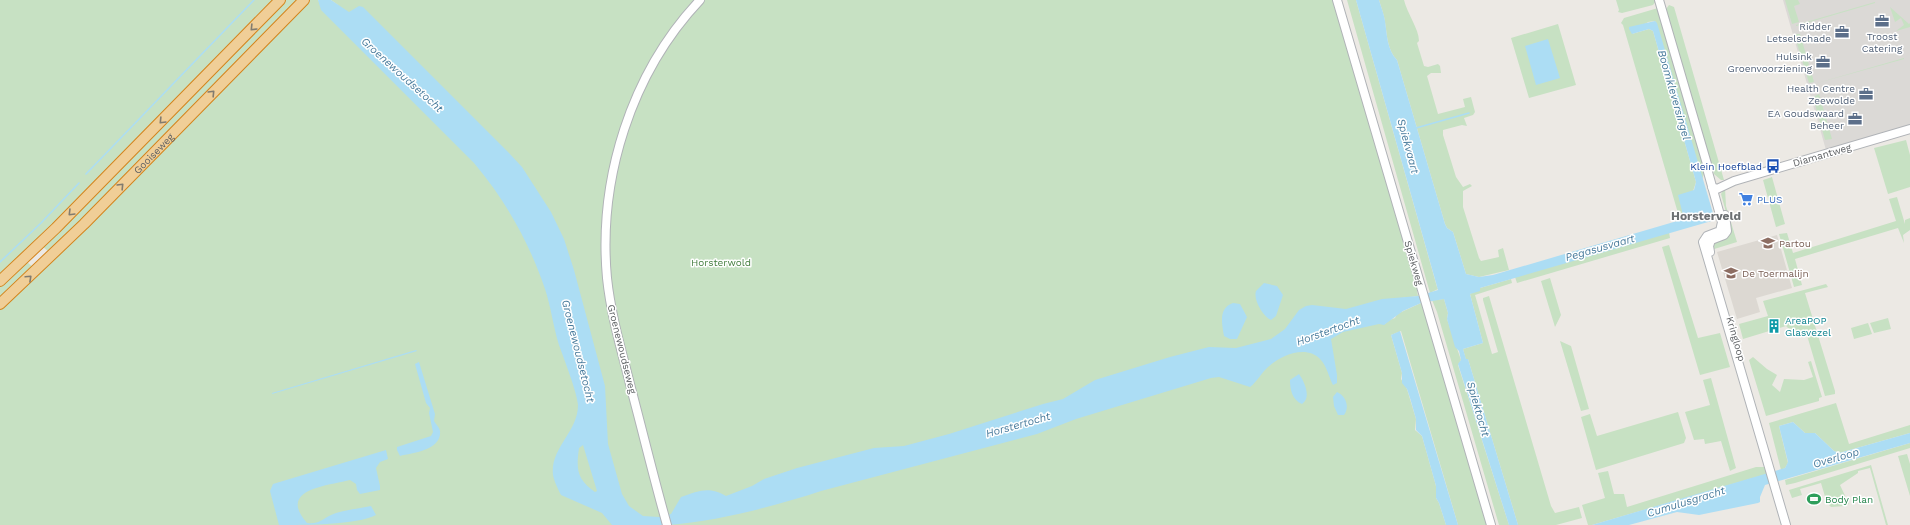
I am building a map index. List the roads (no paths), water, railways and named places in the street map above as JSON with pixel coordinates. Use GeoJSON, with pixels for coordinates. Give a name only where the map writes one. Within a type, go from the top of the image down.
{"type":"FeatureCollection","features":[{"type":"Feature","properties":{"kind":"highway","name":"Gooiseweg"},"geometry":{"type":"LineString","coordinates":[[0,281],[67,217],[280,0]]}},
{"type":"Feature","properties":{"kind":"highway","name":"Gooiseweg"},"geometry":{"type":"LineString","coordinates":[[0,304],[84,224],[304,0]]}},
{"type":"Feature","properties":{"kind":"street","name":"Groenewoudseweg"},"geometry":{"type":"LineString","coordinates":[[667,525],[613,320],[607,278],[606,217],[616,159],[629,115],[653,65],[677,28],[700,0]]}},
{"type":"Feature","properties":{"kind":"street","name":"Spiekweg"},"geometry":{"type":"LineString","coordinates":[[1337,0],[1490,525]]}},
{"type":"Feature","properties":{"kind":"street","name":"Kringloop"},"geometry":{"type":"LineString","coordinates":[[1659,0],[1707,164],[1728,228],[1724,235],[1711,240],[1709,246],[1786,525]]}},
{"type":"Feature","properties":{"kind":"street","name":"Diamantweg"},"geometry":{"type":"LineString","coordinates":[[1715,187],[1910,129]]}},
{"type":"Feature","properties":{"kind":"street","name":"Kringloop"},"geometry":{"type":"LineString","coordinates":[[1776,485],[1790,525]]}},
{"type":"Feature","properties":{"kind":"water"},"geometry":{"type":"Polygon","coordinates":[[[318,0],[331,0],[349,12],[359,6],[363,7],[522,167],[551,212],[564,239],[574,270],[605,386],[608,444],[622,494],[629,506],[643,516],[659,517],[671,514],[681,497],[698,491],[709,490],[726,496],[752,486],[764,479],[797,468],[874,448],[904,446],[949,434],[1063,399],[1095,380],[1170,357],[1209,347],[1236,348],[1271,339],[1285,329],[1299,310],[1306,306],[1312,305],[1346,309],[1382,299],[1418,296],[1438,290],[1356,0],[1379,0],[1385,18],[1389,47],[1397,60],[1445,224],[1447,228],[1453,232],[1466,274],[1479,277],[1493,275],[1684,219],[1678,195],[1694,190],[1696,182],[1653,31],[1649,29],[1632,34],[1629,29],[1629,27],[1655,21],[1657,23],[1715,220],[1480,288],[1480,291],[1470,294],[1483,343],[1463,349],[1466,359],[1468,359],[1518,525],[1509,525],[1458,364],[1461,360],[1459,351],[1455,347],[1447,319],[1448,313],[1444,299],[1421,303],[1403,311],[1384,325],[1379,324],[1343,332],[1331,339],[1337,375],[1337,383],[1333,385],[1323,363],[1315,355],[1302,352],[1294,353],[1287,355],[1273,363],[1250,387],[1219,377],[1211,378],[1076,419],[1037,434],[726,517],[667,525],[612,525],[602,513],[561,495],[554,480],[553,465],[560,448],[574,424],[578,405],[573,384],[557,338],[545,289],[532,255],[516,223],[486,177],[474,163],[321,10],[318,0]],[[583,445],[579,448],[579,473],[584,483],[595,492],[597,491],[583,445]]]}},
{"type":"Feature","properties":{"kind":"water"},"geometry":{"type":"Polygon","coordinates":[[[1548,39],[1560,78],[1536,85],[1525,46],[1548,39]]]}},
{"type":"Feature","properties":{"kind":"water"},"geometry":{"type":"Polygon","coordinates":[[[1264,283],[1277,286],[1283,295],[1276,316],[1271,320],[1262,311],[1257,303],[1255,295],[1256,291],[1264,283]]]}},
{"type":"Feature","properties":{"kind":"water"},"geometry":{"type":"Polygon","coordinates":[[[1233,303],[1240,304],[1247,317],[1237,339],[1230,339],[1224,336],[1222,326],[1223,312],[1228,305],[1233,303]]]}},
{"type":"Feature","properties":{"kind":"water"},"geometry":{"type":"Polygon","coordinates":[[[1400,331],[1458,525],[1446,525],[1436,498],[1436,486],[1422,436],[1416,430],[1416,419],[1407,389],[1402,383],[1402,373],[1391,335],[1400,331]]]}},
{"type":"Feature","properties":{"kind":"water"},"geometry":{"type":"Polygon","coordinates":[[[416,350],[417,351],[272,394],[416,350]]]}},
{"type":"Feature","properties":{"kind":"water"},"geometry":{"type":"Polygon","coordinates":[[[419,362],[435,414],[434,421],[440,431],[439,437],[432,446],[426,450],[400,456],[397,447],[431,436],[433,432],[429,413],[430,408],[426,403],[415,364],[419,362]]]}},
{"type":"Feature","properties":{"kind":"water"},"geometry":{"type":"Polygon","coordinates":[[[1299,374],[1305,385],[1307,394],[1305,401],[1302,404],[1294,397],[1290,383],[1290,380],[1299,374]]]}},
{"type":"Feature","properties":{"kind":"water"},"geometry":{"type":"Polygon","coordinates":[[[1337,392],[1343,396],[1347,405],[1344,415],[1338,415],[1334,406],[1333,397],[1337,392]]]}},
{"type":"Feature","properties":{"kind":"water"},"geometry":{"type":"Polygon","coordinates":[[[1793,422],[1805,433],[1815,433],[1834,451],[1839,453],[1910,433],[1910,443],[1765,485],[1760,497],[1760,502],[1758,503],[1699,515],[1677,512],[1629,525],[1592,525],[1785,468],[1788,462],[1779,426],[1793,422]]]}},
{"type":"Feature","properties":{"kind":"water"},"geometry":{"type":"Polygon","coordinates":[[[386,450],[388,459],[380,462],[376,468],[380,490],[360,494],[357,490],[356,484],[350,480],[318,487],[301,496],[298,503],[299,512],[307,523],[319,522],[336,513],[371,506],[376,515],[344,523],[279,525],[270,491],[273,484],[386,450]]]}},
{"type":"Feature","properties":{"kind":"waterway"},"geometry":{"type":"LineString","coordinates":[[86,174],[254,0]]}},
{"type":"Feature","properties":{"kind":"waterway"},"geometry":{"type":"LineString","coordinates":[[1416,128],[1469,113]]}},
{"type":"Feature","properties":{"kind":"waterway"},"geometry":{"type":"LineString","coordinates":[[0,262],[41,223],[79,183]]}},
{"type":"Feature","properties":{"kind":"place","name":"Troost Catering"},"geometry":{"type":"Point","coordinates":[1882,21]}},
{"type":"Feature","properties":{"kind":"place","name":"Ridder Letselschade"},"geometry":{"type":"Point","coordinates":[1842,32]}},
{"type":"Feature","properties":{"kind":"place","name":"Hulsink Groenvoorziening"},"geometry":{"type":"Point","coordinates":[1823,62]}},
{"type":"Feature","properties":{"kind":"place","name":"Health Centre Zeewolde"},"geometry":{"type":"Point","coordinates":[1866,94]}},
{"type":"Feature","properties":{"kind":"place","name":"EA Goudswaard Beheer"},"geometry":{"type":"Point","coordinates":[1855,119]}},
{"type":"Feature","properties":{"kind":"place","name":"Klein Hoefblad"},"geometry":{"type":"Point","coordinates":[1773,166]}},
{"type":"Feature","properties":{"kind":"place","name":"PLUS"},"geometry":{"type":"Point","coordinates":[1746,199]}},
{"type":"Feature","properties":{"kind":"place","name":"Partou"},"geometry":{"type":"Point","coordinates":[1768,243]}},
{"type":"Feature","properties":{"kind":"place","name":"De Toermalijn"},"geometry":{"type":"Point","coordinates":[1731,273]}},
{"type":"Feature","properties":{"kind":"place","name":"AreaPOP Glasvezel"},"geometry":{"type":"Point","coordinates":[1774,326]}},
{"type":"Feature","properties":{"kind":"place","name":"Body Plan"},"geometry":{"type":"Point","coordinates":[1814,499]}},
{"type":"Feature","properties":{"kind":"district","name":"Horsterveld"},"geometry":{"type":"Point","coordinates":[1706,216]}},
{"type":"Feature","properties":{"kind":"water label","name":"Groenewoudsetocht"},"geometry":{"type":"Point","coordinates":[402,75]}},
{"type":"Feature","properties":{"kind":"water label","name":"Boomkleversingel"},"geometry":{"type":"Point","coordinates":[1674,95]}},
{"type":"Feature","properties":{"kind":"water label","name":"Spiekvaart"},"geometry":{"type":"Point","coordinates":[1408,146]}},
{"type":"Feature","properties":{"kind":"water label","name":"Pegasusvaart"},"geometry":{"type":"Point","coordinates":[1600,248]}},
{"type":"Feature","properties":{"kind":"water label","name":"Horstertocht"},"geometry":{"type":"Point","coordinates":[1328,331]}},
{"type":"Feature","properties":{"kind":"water label","name":"Groenewoudsetocht"},"geometry":{"type":"Point","coordinates":[578,351]}},
{"type":"Feature","properties":{"kind":"water label","name":"Spiektocht"},"geometry":{"type":"Point","coordinates":[1478,409]}},
{"type":"Feature","properties":{"kind":"water label","name":"Horstertocht"},"geometry":{"type":"Point","coordinates":[1018,425]}},
{"type":"Feature","properties":{"kind":"water label","name":"Overloop"},"geometry":{"type":"Point","coordinates":[1836,458]}},
{"type":"Feature","properties":{"kind":"water label","name":"Cumulusgracht"},"geometry":{"type":"Point","coordinates":[1686,502]}},
{"type":"Feature","properties":{"kind":"park label","name":"Horsterwold"},"geometry":{"type":"Point","coordinates":[721,262]}}]}
